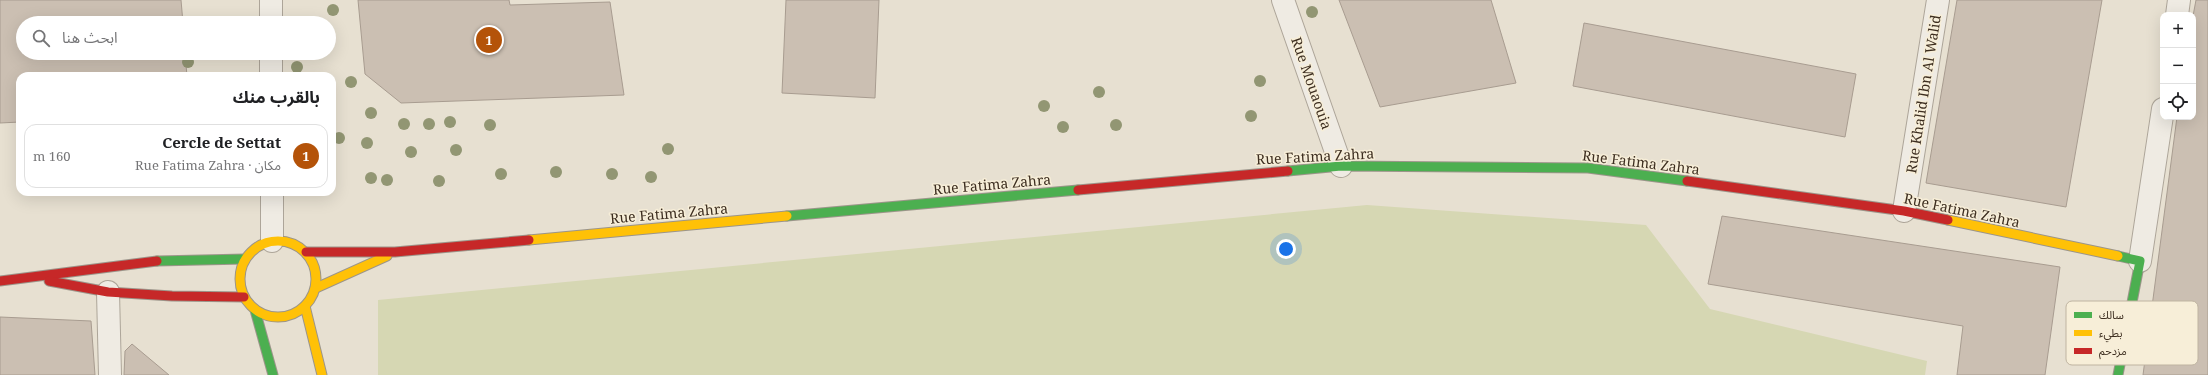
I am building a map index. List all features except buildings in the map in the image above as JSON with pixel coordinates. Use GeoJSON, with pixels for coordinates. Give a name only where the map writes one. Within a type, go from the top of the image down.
{"type":"FeatureCollection","features":[{"type":"Feature","properties":{"kind":"street"},"geometry":{"type":"LineString","coordinates":[[271,0],[271,16]]}},
{"type":"Feature","properties":{"kind":"street","name":"Rue Mouaouia"},"geometry":{"type":"LineString","coordinates":[[1283,0],[1341,166]]}},
{"type":"Feature","properties":{"kind":"street","name":"Rue Khalid Ibn Al Walid"},"geometry":{"type":"LineString","coordinates":[[1904,211],[1938,0]]}},
{"type":"Feature","properties":{"kind":"street"},"geometry":{"type":"LineString","coordinates":[[2177,12],[2179,0]]}},
{"type":"Feature","properties":{"kind":"street"},"geometry":{"type":"LineString","coordinates":[[271,60],[271,72]]}},
{"type":"Feature","properties":{"kind":"street"},"geometry":{"type":"LineString","coordinates":[[2132,301],[2140,261],[2161,120]]}},
{"type":"Feature","properties":{"kind":"street","name":"Rue Fatima Zahra"},"geometry":{"type":"LineString","coordinates":[[306,252],[395,252],[1341,166],[1588,168],[1904,211],[2140,261]]}},
{"type":"Feature","properties":{"kind":"street"},"geometry":{"type":"LineString","coordinates":[[272,196],[272,241]]}},
{"type":"Feature","properties":{"kind":"street"},"geometry":{"type":"LineString","coordinates":[[272,241],[290,242],[306,252],[314,265],[317,280],[316,288],[312,297],[305,306],[297,312],[286,316],[265,315],[255,310],[244,297],[240,278],[245,259],[256,247],[272,241]]}},
{"type":"Feature","properties":{"kind":"street","name":"Rue Fatima Zahra"},"geometry":{"type":"LineString","coordinates":[[316,288],[395,252]]}},
{"type":"Feature","properties":{"kind":"street"},"geometry":{"type":"LineString","coordinates":[[0,281],[160,261],[245,259]]}},
{"type":"Feature","properties":{"kind":"street"},"geometry":{"type":"LineString","coordinates":[[30,278],[108,292],[172,296],[244,297]]}},
{"type":"Feature","properties":{"kind":"street"},"geometry":{"type":"LineString","coordinates":[[108,292],[110,375]]}},
{"type":"Feature","properties":{"kind":"street"},"geometry":{"type":"LineString","coordinates":[[305,306],[322,375]]}},
{"type":"Feature","properties":{"kind":"street"},"geometry":{"type":"LineString","coordinates":[[255,310],[273,375]]}},
{"type":"Feature","properties":{"kind":"street"},"geometry":{"type":"LineString","coordinates":[[2118,375],[2120,365]]}},
{"type":"Feature","properties":{"kind":"green space"},"geometry":{"type":"Polygon","coordinates":[[[1367,205],[1646,225],[1710,309],[1927,361],[1925,375],[378,375],[378,300],[1367,205]]]}},
{"type":"Feature","properties":{"kind":"traffic: fast"},"geometry":{"type":"LineString","coordinates":[[1288,171],[1341,166],[1588,168],[1687,181]]}},
{"type":"Feature","properties":{"kind":"traffic: fast"},"geometry":{"type":"LineString","coordinates":[[787,216],[1078,190]]}},
{"type":"Feature","properties":{"kind":"traffic: fast"},"geometry":{"type":"LineString","coordinates":[[2118,256],[2140,261],[2132,301]]}},
{"type":"Feature","properties":{"kind":"traffic: fast"},"geometry":{"type":"LineString","coordinates":[[157,261],[245,259]]}},
{"type":"Feature","properties":{"kind":"traffic: fast"},"geometry":{"type":"LineString","coordinates":[[255,310],[273,375]]}},
{"type":"Feature","properties":{"kind":"traffic: fast"},"geometry":{"type":"LineString","coordinates":[[2118,375],[2120,365]]}},
{"type":"Feature","properties":{"kind":"traffic: slow"},"geometry":{"type":"LineString","coordinates":[[529,240],[787,216]]}},
{"type":"Feature","properties":{"kind":"traffic: slow"},"geometry":{"type":"LineString","coordinates":[[1948,220],[2118,256]]}},
{"type":"Feature","properties":{"kind":"traffic: slow"},"geometry":{"type":"LineString","coordinates":[[278,241],[293,244],[305,252],[313,264],[316,279],[313,294],[305,306],[293,314],[278,317],[263,314],[251,306],[243,294],[240,279],[243,264],[251,252],[263,244],[278,241]]}},
{"type":"Feature","properties":{"kind":"traffic: slow"},"geometry":{"type":"LineString","coordinates":[[316,288],[387,256]]}},
{"type":"Feature","properties":{"kind":"traffic: slow"},"geometry":{"type":"LineString","coordinates":[[305,306],[322,375]]}},
{"type":"Feature","properties":{"kind":"traffic: jam"},"geometry":{"type":"LineString","coordinates":[[1078,190],[1288,171]]}},
{"type":"Feature","properties":{"kind":"traffic: jam"},"geometry":{"type":"LineString","coordinates":[[1687,181],[1904,211],[1948,220]]}},
{"type":"Feature","properties":{"kind":"traffic: jam"},"geometry":{"type":"LineString","coordinates":[[306,252],[395,252],[529,240]]}},
{"type":"Feature","properties":{"kind":"traffic: jam"},"geometry":{"type":"LineString","coordinates":[[0,281],[157,261]]}},
{"type":"Feature","properties":{"kind":"traffic: jam"},"geometry":{"type":"LineString","coordinates":[[49,281],[108,292],[172,296],[244,297]]}},
{"type":"Feature","properties":{"kind":"place","name":"Cercle de Settat"},"geometry":{"type":"Point","coordinates":[489,40]}}]}
